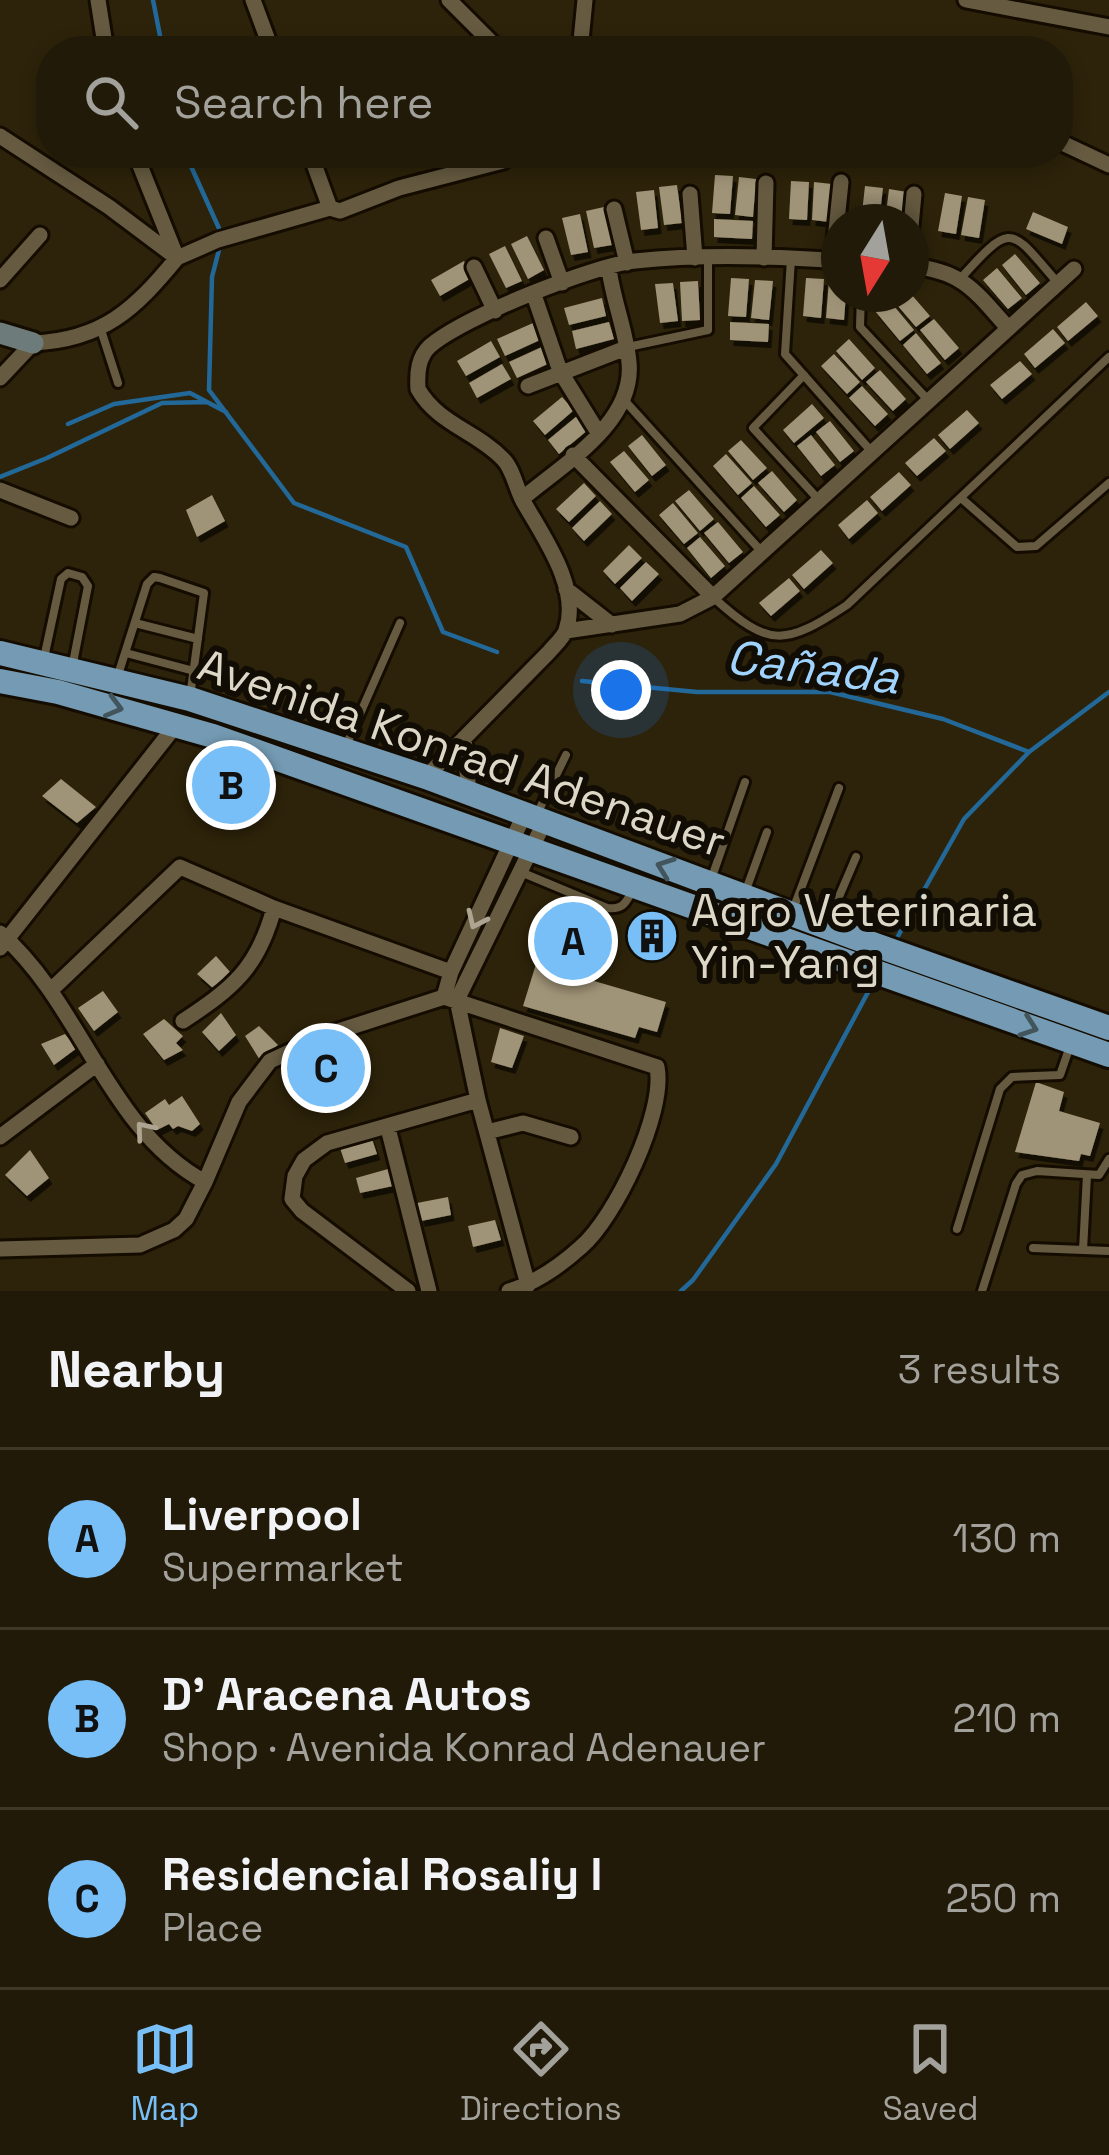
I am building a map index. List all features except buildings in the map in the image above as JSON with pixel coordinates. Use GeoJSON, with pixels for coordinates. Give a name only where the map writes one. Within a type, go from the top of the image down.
{"type":"FeatureCollection","features":[{"type":"Feature","properties":{"kind":"main road","name":"Avenida Konrad Adenauer"},"geometry":{"type":"LineString","coordinates":[[0,653],[190,699],[344,749],[1109,1028]]}},
{"type":"Feature","properties":{"kind":"main road","name":"Avenida Konrad Adenauer"},"geometry":{"type":"LineString","coordinates":[[0,681],[176,724],[521,856],[634,888],[1109,1054]]}},
{"type":"Feature","properties":{"kind":"street"},"geometry":{"type":"LineString","coordinates":[[98,0],[104,36]]}},
{"type":"Feature","properties":{"kind":"street"},"geometry":{"type":"LineString","coordinates":[[254,0],[267,36]]}},
{"type":"Feature","properties":{"kind":"street"},"geometry":{"type":"LineString","coordinates":[[449,0],[466,9],[488,36]]}},
{"type":"Feature","properties":{"kind":"street"},"geometry":{"type":"LineString","coordinates":[[581,36],[584,0]]}},
{"type":"Feature","properties":{"kind":"street"},"geometry":{"type":"LineString","coordinates":[[966,0],[1109,27]]}},
{"type":"Feature","properties":{"kind":"street"},"geometry":{"type":"LineString","coordinates":[[0,136],[36,159]]}},
{"type":"Feature","properties":{"kind":"street"},"geometry":{"type":"LineString","coordinates":[[1073,148],[1109,165]]}},
{"type":"Feature","properties":{"kind":"street"},"geometry":{"type":"LineString","coordinates":[[49,168],[177,258]]}},
{"type":"Feature","properties":{"kind":"street"},"geometry":{"type":"LineString","coordinates":[[141,168],[177,258]]}},
{"type":"Feature","properties":{"kind":"street"},"geometry":{"type":"LineString","coordinates":[[315,168],[329,208]]}},
{"type":"Feature","properties":{"kind":"street"},"geometry":{"type":"LineString","coordinates":[[0,333],[33,343],[61,342],[101,328],[138,305],[177,258],[226,237],[329,208],[340,211],[399,188],[476,168]]}},
{"type":"Feature","properties":{"kind":"street"},"geometry":{"type":"LineString","coordinates":[[840,204],[841,182]]}},
{"type":"Feature","properties":{"kind":"street"},"geometry":{"type":"LineString","coordinates":[[764,257],[766,183]]}},
{"type":"Feature","properties":{"kind":"street"},"geometry":{"type":"LineString","coordinates":[[690,194],[702,258]]}},
{"type":"Feature","properties":{"kind":"street"},"geometry":{"type":"LineString","coordinates":[[913,204],[914,194]]}},
{"type":"Feature","properties":{"kind":"street"},"geometry":{"type":"LineString","coordinates":[[614,208],[627,262]]}},
{"type":"Feature","properties":{"kind":"street"},"geometry":{"type":"LineString","coordinates":[[0,280],[40,235]]}},
{"type":"Feature","properties":{"kind":"street"},"geometry":{"type":"LineString","coordinates":[[547,238],[562,284]]}},
{"type":"Feature","properties":{"kind":"street"},"geometry":{"type":"LineString","coordinates":[[566,631],[566,589],[550,542],[522,499],[505,460],[438,415],[418,388],[420,360],[429,346],[495,311],[627,262],[821,260]]}},
{"type":"Feature","properties":{"kind":"street"},"geometry":{"type":"LineString","coordinates":[[474,267],[495,311]]}},
{"type":"Feature","properties":{"kind":"street"},"geometry":{"type":"LineString","coordinates":[[929,267],[961,278],[1008,328]]}},
{"type":"Feature","properties":{"kind":"street"},"geometry":{"type":"LineString","coordinates":[[522,499],[599,434],[625,400],[629,363],[609,269]]}},
{"type":"Feature","properties":{"kind":"street"},"geometry":{"type":"LineString","coordinates":[[426,777],[566,631],[680,614],[712,596],[1074,269]]}},
{"type":"Feature","properties":{"kind":"street"},"geometry":{"type":"LineString","coordinates":[[534,295],[560,371],[599,434]]}},
{"type":"Feature","properties":{"kind":"street"},"geometry":{"type":"LineString","coordinates":[[0,378],[33,343]]}},
{"type":"Feature","properties":{"kind":"street"},"geometry":{"type":"LineString","coordinates":[[528,386],[626,348]]}},
{"type":"Feature","properties":{"kind":"street"},"geometry":{"type":"LineString","coordinates":[[573,455],[712,596]]}},
{"type":"Feature","properties":{"kind":"street"},"geometry":{"type":"LineString","coordinates":[[0,490],[71,518]]}},
{"type":"Feature","properties":{"kind":"street"},"geometry":{"type":"LineString","coordinates":[[566,589],[612,625]]}},
{"type":"Feature","properties":{"kind":"street"},"geometry":{"type":"LineString","coordinates":[[176,724],[2,940],[51,990],[136,1122],[172,1162],[205,1182]]}},
{"type":"Feature","properties":{"kind":"street"},"geometry":{"type":"LineString","coordinates":[[464,738],[469,793]]}},
{"type":"Feature","properties":{"kind":"street"},"geometry":{"type":"LineString","coordinates":[[451,998],[521,856],[534,819]]}},
{"type":"Feature","properties":{"kind":"street"},"geometry":{"type":"LineString","coordinates":[[521,856],[451,971],[451,998],[528,1285]]}},
{"type":"Feature","properties":{"kind":"street"},"geometry":{"type":"LineString","coordinates":[[51,990],[176,868],[451,971]]}},
{"type":"Feature","properties":{"kind":"street"},"geometry":{"type":"LineString","coordinates":[[183,1021],[246,973],[265,944],[274,908]]}},
{"type":"Feature","properties":{"kind":"street"},"geometry":{"type":"LineString","coordinates":[[0,1249],[140,1246],[174,1230],[186,1219],[205,1182],[239,1102],[270,1060],[326,1035],[451,998],[657,1067],[659,1077],[650,1121],[615,1201],[585,1245],[528,1285],[509,1291]]}},
{"type":"Feature","properties":{"kind":"street"},"geometry":{"type":"LineString","coordinates":[[0,1137],[97,1064]]}},
{"type":"Feature","properties":{"kind":"street"},"geometry":{"type":"LineString","coordinates":[[408,1291],[292,1199],[295,1175],[327,1143],[478,1100]]}},
{"type":"Feature","properties":{"kind":"street"},"geometry":{"type":"LineString","coordinates":[[487,1132],[523,1123],[571,1137]]}},
{"type":"Feature","properties":{"kind":"street"},"geometry":{"type":"LineString","coordinates":[[388,1128],[429,1291]]}},
{"type":"Feature","properties":{"kind":"lane"},"geometry":{"type":"LineString","coordinates":[[961,278],[995,240],[1006,236],[1019,239],[1058,283]]}},
{"type":"Feature","properties":{"kind":"lane"},"geometry":{"type":"LineString","coordinates":[[626,348],[708,330],[702,258]]}},
{"type":"Feature","properties":{"kind":"lane"},"geometry":{"type":"LineString","coordinates":[[791,258],[783,346],[790,362],[872,453]]}},
{"type":"Feature","properties":{"kind":"lane"},"geometry":{"type":"LineString","coordinates":[[860,312],[860,327],[929,401]]}},
{"type":"Feature","properties":{"kind":"lane"},"geometry":{"type":"LineString","coordinates":[[101,328],[118,383]]}},
{"type":"Feature","properties":{"kind":"lane"},"geometry":{"type":"LineString","coordinates":[[712,596],[748,629],[766,635],[805,630],[847,605],[1109,357]]}},
{"type":"Feature","properties":{"kind":"lane"},"geometry":{"type":"LineString","coordinates":[[804,375],[753,428],[820,501]]}},
{"type":"Feature","properties":{"kind":"lane"},"geometry":{"type":"LineString","coordinates":[[625,400],[763,554]]}},
{"type":"Feature","properties":{"kind":"lane"},"geometry":{"type":"LineString","coordinates":[[961,498],[1016,547],[1027,549],[1109,483]]}},
{"type":"Feature","properties":{"kind":"lane"},"geometry":{"type":"LineString","coordinates":[[43,663],[61,579],[68,573],[82,577],[88,586],[72,670]]}},
{"type":"Feature","properties":{"kind":"lane"},"geometry":{"type":"LineString","coordinates":[[116,680],[147,584],[160,578],[204,592],[190,699]]}},
{"type":"Feature","properties":{"kind":"lane"},"geometry":{"type":"LineString","coordinates":[[135,623],[198,639]]}},
{"type":"Feature","properties":{"kind":"lane"},"geometry":{"type":"LineString","coordinates":[[344,749],[400,623]]}},
{"type":"Feature","properties":{"kind":"lane"},"geometry":{"type":"LineString","coordinates":[[125,653],[194,671]]}},
{"type":"Feature","properties":{"kind":"lane"},"geometry":{"type":"LineString","coordinates":[[534,819],[566,755]]}},
{"type":"Feature","properties":{"kind":"lane"},"geometry":{"type":"LineString","coordinates":[[710,884],[745,782]]}},
{"type":"Feature","properties":{"kind":"lane"},"geometry":{"type":"LineString","coordinates":[[791,914],[839,788]]}},
{"type":"Feature","properties":{"kind":"lane"},"geometry":{"type":"LineString","coordinates":[[744,896],[767,832]]}},
{"type":"Feature","properties":{"kind":"lane"},"geometry":{"type":"LineString","coordinates":[[826,927],[856,857]]}},
{"type":"Feature","properties":{"kind":"lane"},"geometry":{"type":"LineString","coordinates":[[957,1228],[1000,1088],[1012,1077],[1060,1075],[1071,1041]]}},
{"type":"Feature","properties":{"kind":"lane"},"geometry":{"type":"LineString","coordinates":[[982,1291],[1022,1175],[1037,1171],[1099,1175],[1109,1159]]}},
{"type":"Feature","properties":{"kind":"lane"},"geometry":{"type":"LineString","coordinates":[[1083,1250],[1087,1175]]}},
{"type":"Feature","properties":{"kind":"lane"},"geometry":{"type":"LineString","coordinates":[[1033,1248],[1109,1251]]}},
{"type":"Feature","properties":{"kind":"waterway","name":"Cañada"},"geometry":{"type":"LineString","coordinates":[[153,0],[160,36]]}},
{"type":"Feature","properties":{"kind":"waterway","name":"Cañada"},"geometry":{"type":"LineString","coordinates":[[192,168],[222,235]]}},
{"type":"Feature","properties":{"kind":"waterway","name":"Cañada"},"geometry":{"type":"LineString","coordinates":[[220,246],[212,277],[209,390],[294,503],[406,547],[443,632],[497,652]]}},
{"type":"Feature","properties":{"kind":"waterway"},"geometry":{"type":"LineString","coordinates":[[68,424],[114,404],[190,393],[226,412]]}},
{"type":"Feature","properties":{"kind":"waterway","name":"Cañada"},"geometry":{"type":"LineString","coordinates":[[0,477],[162,403],[207,402]]}},
{"type":"Feature","properties":{"kind":"waterway","name":"Cañada"},"geometry":{"type":"LineString","coordinates":[[582,681],[697,692],[830,692],[943,719],[1029,752]]}},
{"type":"Feature","properties":{"kind":"waterway"},"geometry":{"type":"LineString","coordinates":[[893,945],[964,819],[1029,752],[1109,692]]}},
{"type":"Feature","properties":{"kind":"waterway"},"geometry":{"type":"LineString","coordinates":[[681,1291],[776,1164],[874,981]]}},
{"type":"Feature","properties":{"kind":"place","name":"D' Aracena Autos"},"geometry":{"type":"Point","coordinates":[231,785]}},
{"type":"Feature","properties":{"kind":"place","name":"Agro Veterinaria Yin-Yang"},"geometry":{"type":"Point","coordinates":[652,936]}},
{"type":"Feature","properties":{"kind":"place","name":"Liverpool"},"geometry":{"type":"Point","coordinates":[573,941]}},
{"type":"Feature","properties":{"kind":"place","name":"Residencial Rosaliy I"},"geometry":{"type":"Point","coordinates":[326,1068]}}]}
